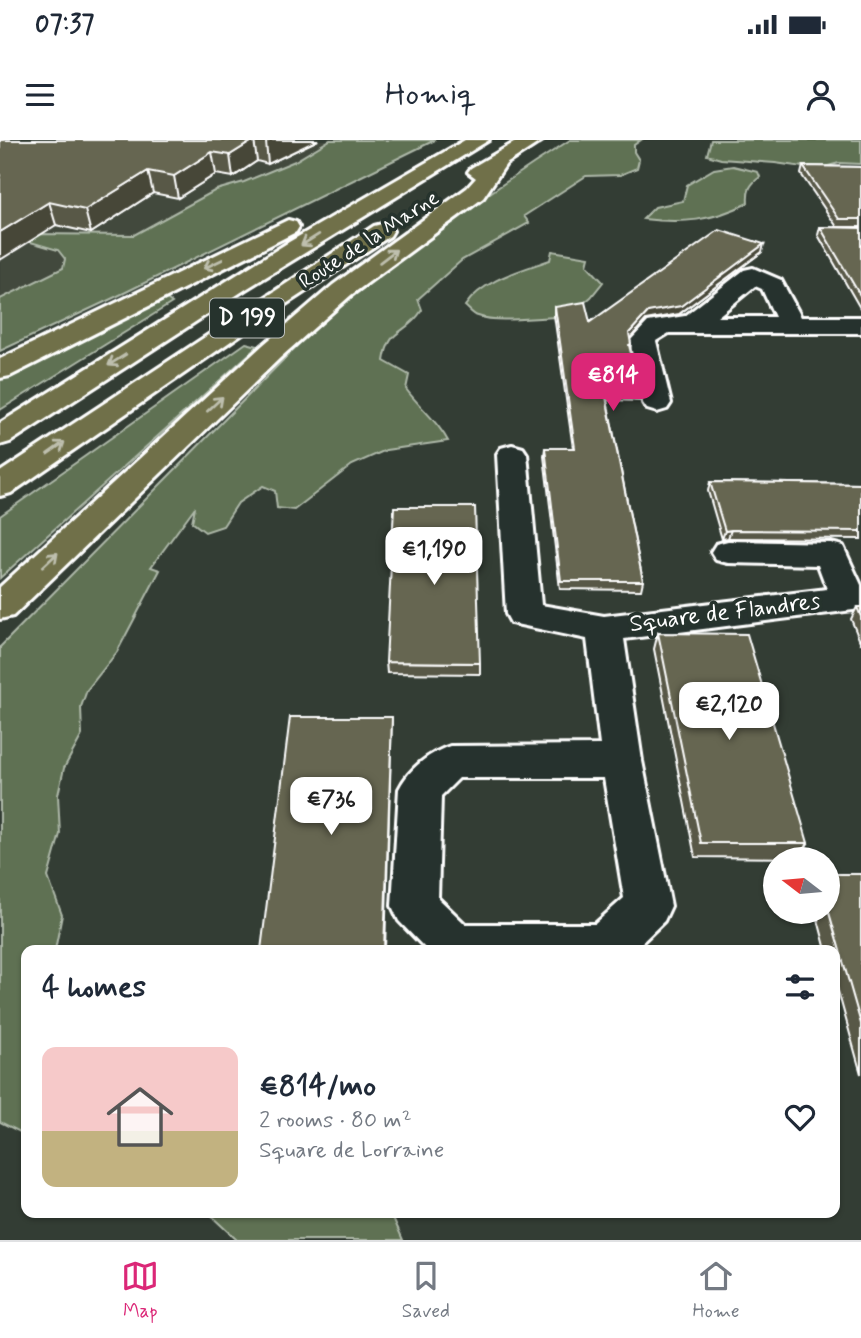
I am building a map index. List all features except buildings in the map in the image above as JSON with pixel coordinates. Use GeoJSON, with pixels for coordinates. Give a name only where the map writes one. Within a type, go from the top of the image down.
{"type":"FeatureCollection","features":[{"type":"Feature","properties":{"kind":"highway","name":"Route de la Marne"},"geometry":{"type":"LineString","coordinates":[[0,436],[225,292],[410,178],[479,140]]}},
{"type":"Feature","properties":{"kind":"highway","name":"Route de la Marne"},"geometry":{"type":"LineString","coordinates":[[0,486],[394,223],[533,140]]}},
{"type":"Feature","properties":{"kind":"highway"},"geometry":{"type":"LineString","coordinates":[[0,607],[272,351],[342,290],[475,193],[499,160]]}},
{"type":"Feature","properties":{"kind":"highway"},"geometry":{"type":"LineString","coordinates":[[0,370],[336,203],[410,178]]}},
{"type":"Feature","properties":{"kind":"street"},"geometry":{"type":"LineString","coordinates":[[693,323],[775,258]]}},
{"type":"Feature","properties":{"kind":"street"},"geometry":{"type":"LineString","coordinates":[[753,275],[772,285],[792,324]]}},
{"type":"Feature","properties":{"kind":"street"},"geometry":{"type":"LineString","coordinates":[[657,403],[643,341],[650,331],[662,325],[861,325]]}},
{"type":"Feature","properties":{"kind":"street","name":"Square de Flandres"},"geometry":{"type":"LineString","coordinates":[[512,454],[524,614],[604,629],[854,597],[831,554],[728,552]]}},
{"type":"Feature","properties":{"kind":"street","name":"Square de Flandres"},"geometry":{"type":"LineString","coordinates":[[604,629],[622,761],[648,906],[606,945]]}},
{"type":"Feature","properties":{"kind":"street","name":"Square de Flandres"},"geometry":{"type":"LineString","coordinates":[[454,945],[415,906],[419,789],[450,762],[622,761]]}},
{"type":"Feature","properties":{"kind":"shaded area"},"geometry":{"type":"Polygon","coordinates":[[[0,140],[373,140],[0,308],[0,140]]]}},
{"type":"Feature","properties":{"kind":"green space"},"geometry":{"type":"Polygon","coordinates":[[[330,140],[435,140],[0,351],[0,299],[63,268],[65,259],[58,250],[27,241],[33,234],[134,235],[216,190],[244,182],[295,161],[330,140]]]}},
{"type":"Feature","properties":{"kind":"green space"},"geometry":{"type":"Polygon","coordinates":[[[570,140],[641,140],[634,145],[634,152],[639,160],[637,168],[620,175],[586,176],[524,216],[529,223],[462,260],[418,299],[422,310],[390,342],[384,361],[409,375],[406,389],[448,441],[386,450],[352,465],[294,510],[277,508],[275,491],[263,486],[238,503],[223,526],[205,532],[192,522],[195,507],[151,567],[160,570],[117,652],[87,690],[81,707],[82,735],[64,768],[58,795],[60,834],[48,877],[62,915],[56,945],[21,945],[21,1132],[0,1122],[0,647],[298,345],[396,262],[499,187],[570,140]]]}},
{"type":"Feature","properties":{"kind":"green space"},"geometry":{"type":"Polygon","coordinates":[[[711,140],[861,140],[861,164],[839,163],[817,169],[721,159],[707,155],[711,140]]]}},
{"type":"Feature","properties":{"kind":"green space"},"geometry":{"type":"Polygon","coordinates":[[[733,166],[758,172],[760,177],[750,188],[748,203],[722,214],[697,220],[643,219],[655,207],[683,201],[687,185],[714,169],[733,166]]]}},
{"type":"Feature","properties":{"kind":"green space"},"geometry":{"type":"Polygon","coordinates":[[[552,251],[589,257],[587,265],[603,282],[591,297],[567,317],[509,320],[487,318],[474,314],[465,306],[472,297],[492,283],[550,260],[552,251]]]}},
{"type":"Feature","properties":{"kind":"green space"},"geometry":{"type":"Polygon","coordinates":[[[167,299],[172,303],[0,410],[0,379],[167,299]]]}},
{"type":"Feature","properties":{"kind":"green space"},"geometry":{"type":"Polygon","coordinates":[[[246,343],[258,346],[0,578],[0,516],[246,343]]]}},
{"type":"Feature","properties":{"kind":"green space"},"geometry":{"type":"Polygon","coordinates":[[[213,1218],[393,1218],[403,1240],[237,1240],[213,1218]]]}}]}
